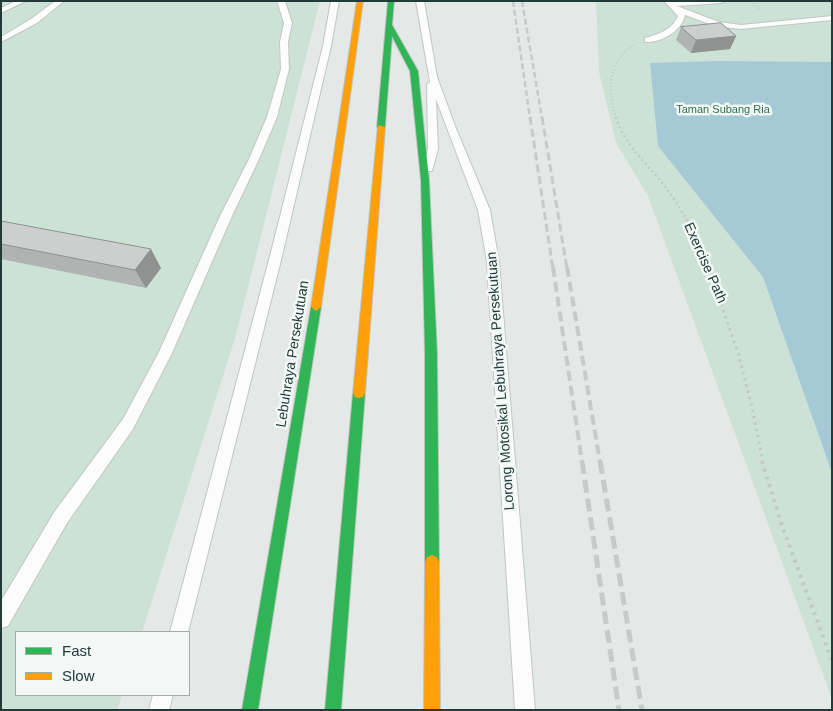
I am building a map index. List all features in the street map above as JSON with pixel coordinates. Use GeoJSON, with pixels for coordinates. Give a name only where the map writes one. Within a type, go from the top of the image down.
{"type":"FeatureCollection","features":[{"type":"Feature","properties":{"kind":"highway","name":"Lebuhraya Persekutuan"},"geometry":{"type":"LineString","coordinates":[[250,710],[325,253],[360,1]]}},
{"type":"Feature","properties":{"kind":"highway"},"geometry":{"type":"LineString","coordinates":[[333,710],[391,1]]}},
{"type":"Feature","properties":{"kind":"highway"},"geometry":{"type":"LineString","coordinates":[[389,25],[414,71],[425,180],[432,354],[432,710]]}},
{"type":"Feature","properties":{"kind":"lane"},"geometry":{"type":"LineString","coordinates":[[1,11],[22,1]]}},
{"type":"Feature","properties":{"kind":"lane"},"geometry":{"type":"LineString","coordinates":[[1,40],[34,21],[60,1]]}},
{"type":"Feature","properties":{"kind":"lane"},"geometry":{"type":"LineString","coordinates":[[1,619],[61,516],[128,424],[165,353],[226,216],[254,159],[272,117],[285,69],[284,42],[288,23],[281,1]]}},
{"type":"Feature","properties":{"kind":"lane"},"geometry":{"type":"LineString","coordinates":[[179,631],[276,256],[327,46],[335,1]]}},
{"type":"Feature","properties":{"kind":"lane","name":"Lorong Motosikal Lebuhraya Persekutuan"},"geometry":{"type":"LineString","coordinates":[[420,1],[433,77],[450,126],[484,210],[493,262],[525,710]]}},
{"type":"Feature","properties":{"kind":"lane"},"geometry":{"type":"LineString","coordinates":[[672,5],[721,1]]}},
{"type":"Feature","properties":{"kind":"lane"},"geometry":{"type":"LineString","coordinates":[[672,5],[718,24],[741,27],[832,18]]}},
{"type":"Feature","properties":{"kind":"lane"},"geometry":{"type":"LineString","coordinates":[[648,40],[665,34],[680,24],[682,16],[672,5]]}},
{"type":"Feature","properties":{"kind":"lane","name":"Lorong Motosikal Lebuhraya Persekutuan"},"geometry":{"type":"LineString","coordinates":[[425,180],[433,148],[430,63]]}},
{"type":"Feature","properties":{"kind":"lane"},"geometry":{"type":"LineString","coordinates":[[159,710],[163,696]]}},
{"type":"Feature","properties":{"kind":"path","name":"Exercise Path"},"geometry":{"type":"LineString","coordinates":[[648,40],[626,48],[618,57],[613,68],[610,85],[617,120],[622,135],[634,152],[654,173],[680,207],[726,311],[750,398],[764,470],[814,616],[832,661]]}},
{"type":"Feature","properties":{"kind":"green space"},"geometry":{"type":"Polygon","coordinates":[[[1,1],[320,1],[236,335],[142,631],[15,631],[15,696],[122,696],[117,710],[1,710],[1,1]]]}},
{"type":"Feature","properties":{"kind":"green space","name":"Taman Subang Ria"},"geometry":{"type":"Polygon","coordinates":[[[596,1],[832,1],[832,699],[648,196],[616,143],[599,72],[596,1]]]}},
{"type":"Feature","properties":{"kind":"water"},"geometry":{"type":"Polygon","coordinates":[[[717,61],[832,62],[832,473],[763,277],[658,146],[650,63],[717,61]]]}},
{"type":"Feature","properties":{"kind":"building"},"geometry":{"type":"Polygon","coordinates":[[[721,23],[736,36],[696,40],[681,27],[721,23]]]}},
{"type":"Feature","properties":{"kind":"building"},"geometry":{"type":"Polygon","coordinates":[[[1,221],[151,249],[135,270],[1,244],[1,221]]]}},
{"type":"Feature","properties":{"kind":"railway"},"geometry":{"type":"LineString","coordinates":[[513,1],[530,118]]}},
{"type":"Feature","properties":{"kind":"railway"},"geometry":{"type":"LineString","coordinates":[[522,1],[542,118]]}},
{"type":"Feature","properties":{"kind":"railway"},"geometry":{"type":"LineString","coordinates":[[530,117],[553,269]]}},
{"type":"Feature","properties":{"kind":"railway"},"geometry":{"type":"LineString","coordinates":[[542,117],[567,269]]}},
{"type":"Feature","properties":{"kind":"railway"},"geometry":{"type":"LineString","coordinates":[[553,267],[582,462]]}},
{"type":"Feature","properties":{"kind":"railway"},"geometry":{"type":"LineString","coordinates":[[567,267],[600,462]]}},
{"type":"Feature","properties":{"kind":"railway"},"geometry":{"type":"LineString","coordinates":[[582,461],[619,710]]}},
{"type":"Feature","properties":{"kind":"railway"},"geometry":{"type":"LineString","coordinates":[[600,461],[642,710]]}},
{"type":"Feature","properties":{"kind":"traffic: fast"},"geometry":{"type":"LineString","coordinates":[[381,127],[391,1]]}},
{"type":"Feature","properties":{"kind":"traffic: fast"},"geometry":{"type":"LineString","coordinates":[[389,25],[414,71],[425,180],[431,354],[432,562]]}},
{"type":"Feature","properties":{"kind":"traffic: fast"},"geometry":{"type":"LineString","coordinates":[[250,710],[316,307]]}},
{"type":"Feature","properties":{"kind":"traffic: fast"},"geometry":{"type":"LineString","coordinates":[[333,710],[359,393]]}},
{"type":"Feature","properties":{"kind":"traffic: slow"},"geometry":{"type":"LineString","coordinates":[[316,307],[360,1]]}},
{"type":"Feature","properties":{"kind":"traffic: slow"},"geometry":{"type":"LineString","coordinates":[[359,393],[381,127]]}},
{"type":"Feature","properties":{"kind":"traffic: slow"},"geometry":{"type":"LineString","coordinates":[[432,562],[432,710]]}}]}
